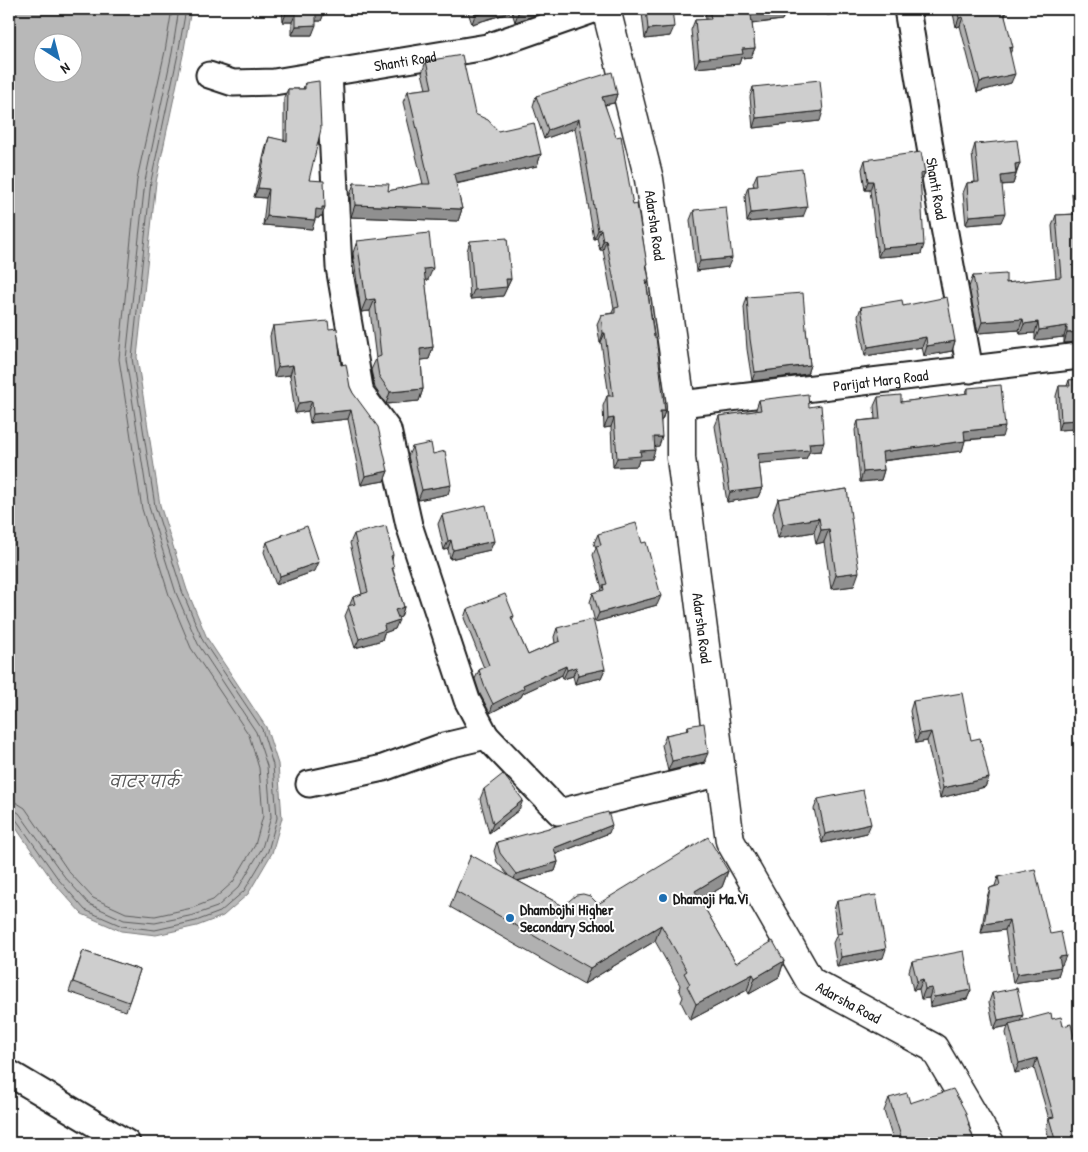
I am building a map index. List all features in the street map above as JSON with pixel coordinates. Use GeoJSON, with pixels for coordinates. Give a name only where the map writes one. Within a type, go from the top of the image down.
{"type":"FeatureCollection","features":[{"type":"Feature","properties":{"kind":"main road","name":"Adarsha Road"},"geometry":{"type":"LineString","coordinates":[[606,9],[649,179],[681,404],[681,458],[730,840],[810,981],[934,1048],[990,1143]]}},
{"type":"Feature","properties":{"kind":"street","name":"Shanti Road"},"geometry":{"type":"LineString","coordinates":[[209,75],[233,83],[274,82],[487,47],[596,9]]}},
{"type":"Feature","properties":{"kind":"street","name":"Shanti Road"},"geometry":{"type":"LineString","coordinates":[[907,9],[936,189],[970,370]]}},
{"type":"Feature","properties":{"kind":"street"},"geometry":{"type":"LineString","coordinates":[[329,73],[339,267],[361,394],[388,430],[409,525],[467,700],[486,736],[559,812],[721,773]]}},
{"type":"Feature","properties":{"kind":"street","name":"Parijat Marg Road"},"geometry":{"type":"LineString","coordinates":[[681,404],[1079,356]]}},
{"type":"Feature","properties":{"kind":"street"},"geometry":{"type":"LineString","coordinates":[[309,784],[383,768],[444,746],[486,736]]}},
{"type":"Feature","properties":{"kind":"street"},"geometry":{"type":"LineString","coordinates":[[9,1073],[127,1143]]}},
{"type":"Feature","properties":{"kind":"water","name":"वाटर पार्क"},"geometry":{"type":"Polygon","coordinates":[[[9,9],[191,9],[156,182],[137,357],[160,505],[187,590],[207,638],[266,727],[278,764],[282,818],[272,853],[248,894],[223,916],[197,926],[156,935],[121,931],[82,914],[55,884],[9,818],[9,9]]]}},
{"type":"Feature","properties":{"kind":"building"},"geometry":{"type":"Polygon","coordinates":[[[286,9],[325,9],[325,11],[316,11],[316,25],[296,26],[296,13],[286,13],[286,9]]]}},
{"type":"Feature","properties":{"kind":"building"},"geometry":{"type":"Polygon","coordinates":[[[473,9],[497,9],[475,15],[473,9]]]}},
{"type":"Feature","properties":{"kind":"building"},"geometry":{"type":"Polygon","coordinates":[[[517,9],[530,9],[518,13],[517,9]]]}},
{"type":"Feature","properties":{"kind":"building"},"geometry":{"type":"Polygon","coordinates":[[[646,9],[672,9],[674,27],[648,29],[646,9]]]}},
{"type":"Feature","properties":{"kind":"building"},"geometry":{"type":"Polygon","coordinates":[[[709,9],[786,9],[786,11],[751,15],[755,48],[742,49],[743,54],[699,59],[695,20],[711,19],[709,9]]]}},
{"type":"Feature","properties":{"kind":"building"},"geometry":{"type":"Polygon","coordinates":[[[957,9],[1003,9],[1013,47],[1009,48],[1015,74],[980,82],[963,17],[959,18],[957,9]]]}},
{"type":"Feature","properties":{"kind":"building"},"geometry":{"type":"Polygon","coordinates":[[[462,55],[475,114],[488,120],[498,131],[534,123],[541,154],[454,174],[462,209],[355,205],[354,183],[389,184],[388,191],[430,184],[408,91],[432,88],[426,61],[462,55]]]}},
{"type":"Feature","properties":{"kind":"building"},"geometry":{"type":"Polygon","coordinates":[[[612,72],[617,94],[602,97],[616,137],[621,136],[633,205],[637,204],[647,264],[649,279],[646,280],[654,337],[656,337],[665,411],[660,411],[662,437],[654,437],[655,450],[640,451],[641,456],[617,458],[614,418],[608,419],[607,396],[613,396],[601,315],[615,313],[615,308],[619,307],[606,240],[603,241],[601,229],[598,230],[579,119],[548,130],[536,96],[612,72]]]}},
{"type":"Feature","properties":{"kind":"building"},"geometry":{"type":"Polygon","coordinates":[[[820,80],[823,111],[756,118],[753,87],[820,80]]]}},
{"type":"Feature","properties":{"kind":"building"},"geometry":{"type":"Polygon","coordinates":[[[319,81],[321,129],[309,180],[324,181],[325,207],[322,207],[322,210],[316,209],[315,220],[267,216],[269,189],[258,188],[269,137],[287,141],[288,89],[305,89],[305,83],[319,81]]]}},
{"type":"Feature","properties":{"kind":"building"},"geometry":{"type":"Polygon","coordinates":[[[1017,140],[1020,163],[1015,164],[1016,174],[1001,176],[1005,213],[969,216],[967,183],[979,182],[975,144],[1017,140]]]}},
{"type":"Feature","properties":{"kind":"building"},"geometry":{"type":"Polygon","coordinates":[[[921,152],[925,173],[920,174],[924,245],[882,248],[873,181],[868,181],[865,160],[921,152]]]}},
{"type":"Feature","properties":{"kind":"building"},"geometry":{"type":"Polygon","coordinates":[[[802,169],[807,207],[751,213],[748,187],[758,186],[757,174],[802,169]]]}},
{"type":"Feature","properties":{"kind":"building"},"geometry":{"type":"Polygon","coordinates":[[[1076,183],[1079,183],[1079,332],[1067,333],[1067,326],[1039,330],[1038,322],[1024,324],[1023,319],[982,322],[973,276],[1006,274],[1006,283],[1061,277],[1056,215],[1078,214],[1076,183]]]}},
{"type":"Feature","properties":{"kind":"building"},"geometry":{"type":"Polygon","coordinates":[[[726,207],[732,258],[700,261],[694,210],[726,207]]]}},
{"type":"Feature","properties":{"kind":"building"},"geometry":{"type":"Polygon","coordinates":[[[429,233],[433,268],[424,269],[433,347],[420,349],[423,389],[390,392],[379,376],[376,358],[381,356],[375,299],[366,300],[357,241],[429,233]]]}},
{"type":"Feature","properties":{"kind":"building"},"geometry":{"type":"Polygon","coordinates":[[[507,238],[511,279],[506,279],[507,287],[474,290],[470,241],[507,238]]]}},
{"type":"Feature","properties":{"kind":"building"},"geometry":{"type":"Polygon","coordinates":[[[803,293],[810,365],[755,372],[747,297],[803,293]]]}},
{"type":"Feature","properties":{"kind":"building"},"geometry":{"type":"Polygon","coordinates":[[[947,297],[955,341],[927,346],[926,337],[868,347],[861,307],[902,300],[903,306],[947,297]]]}},
{"type":"Feature","properties":{"kind":"building"},"geometry":{"type":"Polygon","coordinates":[[[328,321],[329,329],[337,328],[341,365],[346,364],[350,387],[378,427],[388,471],[365,476],[351,410],[313,414],[312,401],[299,403],[293,365],[278,367],[273,326],[328,321]]]}},
{"type":"Feature","properties":{"kind":"building"},"geometry":{"type":"Polygon","coordinates":[[[1079,379],[1079,420],[1061,421],[1059,386],[1070,386],[1069,380],[1079,379]]]}},
{"type":"Feature","properties":{"kind":"building"},"geometry":{"type":"Polygon","coordinates":[[[1001,385],[1005,427],[964,431],[965,441],[882,452],[884,470],[863,472],[858,421],[880,419],[878,397],[901,395],[901,402],[968,393],[968,388],[1001,385]]]}},
{"type":"Feature","properties":{"kind":"building"},"geometry":{"type":"Polygon","coordinates":[[[808,394],[809,407],[821,405],[824,442],[809,443],[810,450],[758,454],[762,488],[730,492],[719,416],[761,410],[759,400],[808,394]]]}},
{"type":"Feature","properties":{"kind":"building"},"geometry":{"type":"Polygon","coordinates":[[[431,443],[433,454],[445,451],[451,485],[422,490],[412,447],[431,443]]]}},
{"type":"Feature","properties":{"kind":"building"},"geometry":{"type":"Polygon","coordinates":[[[847,489],[859,572],[836,575],[829,529],[821,530],[819,518],[783,524],[778,499],[847,489]]]}},
{"type":"Feature","properties":{"kind":"building"},"geometry":{"type":"Polygon","coordinates":[[[486,505],[494,541],[453,550],[451,540],[448,541],[442,515],[486,505]]]}},
{"type":"Feature","properties":{"kind":"building"},"geometry":{"type":"Polygon","coordinates":[[[636,523],[642,543],[646,542],[661,596],[599,613],[593,593],[604,590],[603,585],[607,584],[596,546],[601,545],[598,534],[636,523]]]}},
{"type":"Feature","properties":{"kind":"building"},"geometry":{"type":"Polygon","coordinates":[[[307,526],[319,562],[280,576],[267,542],[307,526]]]}},
{"type":"Feature","properties":{"kind":"building"},"geometry":{"type":"Polygon","coordinates":[[[386,526],[393,555],[391,556],[394,568],[392,568],[404,607],[395,610],[399,620],[384,625],[385,630],[359,639],[348,606],[355,604],[353,597],[368,592],[354,534],[386,526]]]}},
{"type":"Feature","properties":{"kind":"building"},"geometry":{"type":"Polygon","coordinates":[[[505,594],[514,616],[511,617],[528,655],[560,641],[557,628],[593,619],[605,669],[578,675],[576,667],[567,670],[566,666],[523,685],[524,688],[493,704],[479,670],[489,665],[467,609],[505,594]]]}},
{"type":"Feature","properties":{"kind":"building"},"geometry":{"type":"Polygon","coordinates":[[[962,693],[971,740],[980,738],[989,778],[943,788],[931,732],[919,734],[913,701],[962,693]]]}},
{"type":"Feature","properties":{"kind":"building"},"geometry":{"type":"Polygon","coordinates":[[[704,723],[708,753],[672,761],[666,735],[689,730],[688,726],[704,723]]]}},
{"type":"Feature","properties":{"kind":"building"},"geometry":{"type":"Polygon","coordinates":[[[503,774],[523,800],[493,824],[484,789],[503,774]]]}},
{"type":"Feature","properties":{"kind":"building"},"geometry":{"type":"Polygon","coordinates":[[[863,790],[871,824],[825,834],[818,799],[863,790]]]}},
{"type":"Feature","properties":{"kind":"building"},"geometry":{"type":"Polygon","coordinates":[[[608,812],[612,825],[554,848],[558,862],[516,874],[500,853],[497,842],[608,812]]]}},
{"type":"Feature","properties":{"kind":"building"},"geometry":{"type":"Polygon","coordinates":[[[708,837],[728,871],[695,891],[736,963],[773,941],[784,961],[755,978],[753,974],[696,1004],[687,986],[690,984],[684,973],[687,971],[661,925],[590,968],[456,891],[471,855],[563,906],[576,895],[583,894],[590,896],[598,904],[708,837]]]}},
{"type":"Feature","properties":{"kind":"building"},"geometry":{"type":"Polygon","coordinates":[[[1035,869],[1050,934],[1061,932],[1066,956],[1059,957],[1061,967],[1017,974],[1009,920],[984,924],[990,888],[1000,885],[998,877],[1035,869]]]}},
{"type":"Feature","properties":{"kind":"building"},"geometry":{"type":"Polygon","coordinates":[[[876,895],[886,949],[841,957],[837,934],[842,933],[837,901],[876,895]]]}},
{"type":"Feature","properties":{"kind":"building"},"geometry":{"type":"Polygon","coordinates":[[[83,951],[140,970],[129,1002],[73,982],[83,951]]]}},
{"type":"Feature","properties":{"kind":"building"},"geometry":{"type":"Polygon","coordinates":[[[964,951],[971,990],[934,997],[932,988],[925,989],[923,979],[917,981],[912,961],[964,951]]]}},
{"type":"Feature","properties":{"kind":"building"},"geometry":{"type":"Polygon","coordinates":[[[1017,988],[1023,1015],[998,1020],[992,993],[1017,988]]]}},
{"type":"Feature","properties":{"kind":"building"},"geometry":{"type":"Polygon","coordinates":[[[1051,1013],[1052,1019],[1061,1017],[1063,1026],[1071,1024],[1079,1054],[1079,1138],[1062,1143],[1056,1143],[1049,1118],[1054,1117],[1037,1058],[1019,1063],[1009,1024],[1051,1013]]]}},
{"type":"Feature","properties":{"kind":"building"},"geometry":{"type":"Polygon","coordinates":[[[953,1089],[965,1111],[975,1143],[903,1143],[889,1098],[907,1093],[910,1103],[953,1089]]]}},
{"type":"Feature","properties":{"kind":"place","name":"Dhamoji Ma.Vi"},"geometry":{"type":"Point","coordinates":[663,898]}},
{"type":"Feature","properties":{"kind":"place","name":"Dhambojhi Higher Secondary School"},"geometry":{"type":"Point","coordinates":[510,918]}}]}
